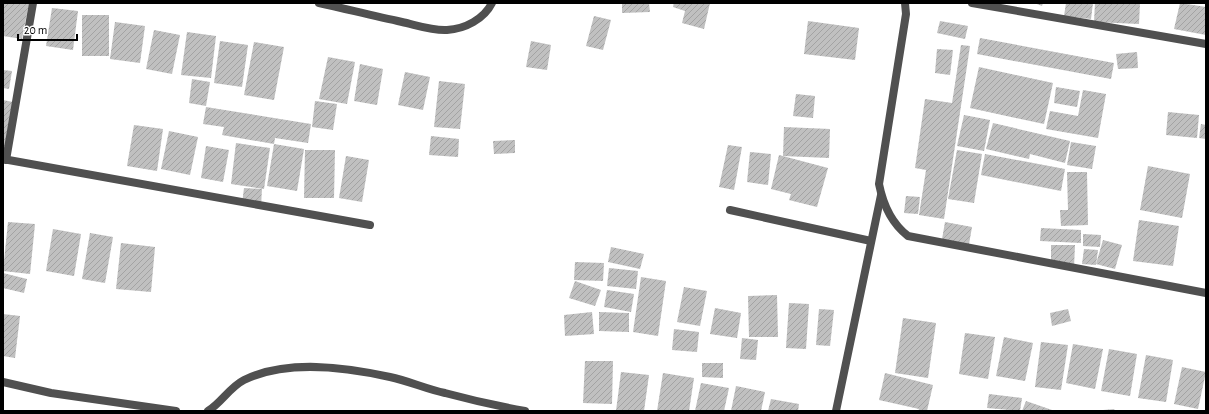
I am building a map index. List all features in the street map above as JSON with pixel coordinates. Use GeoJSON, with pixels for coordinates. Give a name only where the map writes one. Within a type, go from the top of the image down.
{"type":"FeatureCollection","features":[{"type":"Feature","properties":{"kind":"street"},"geometry":{"type":"LineString","coordinates":[[33,3],[4,159],[370,225]]}},
{"type":"Feature","properties":{"kind":"street"},"geometry":{"type":"LineString","coordinates":[[319,3],[417,26],[446,30],[462,27],[477,20],[488,11],[492,3]]}},
{"type":"Feature","properties":{"kind":"street"},"geometry":{"type":"LineString","coordinates":[[905,3],[906,14],[879,184],[881,194],[893,221],[908,236],[1206,293]]}},
{"type":"Feature","properties":{"kind":"street"},"geometry":{"type":"LineString","coordinates":[[972,3],[1206,44]]}},
{"type":"Feature","properties":{"kind":"street"},"geometry":{"type":"LineString","coordinates":[[836,411],[881,194]]}},
{"type":"Feature","properties":{"kind":"street"},"geometry":{"type":"LineString","coordinates":[[730,210],[871,241]]}},
{"type":"Feature","properties":{"kind":"street"},"geometry":{"type":"LineString","coordinates":[[208,411],[218,405],[243,380],[261,374],[297,367],[351,370],[391,377],[444,393],[525,411]]}},
{"type":"Feature","properties":{"kind":"street"},"geometry":{"type":"LineString","coordinates":[[3,382],[51,393],[176,411]]}},
{"type":"Feature","properties":{"kind":"building"},"geometry":{"type":"Polygon","coordinates":[[[3,3],[29,3],[22,39],[3,36],[3,3]]]}},
{"type":"Feature","properties":{"kind":"building"},"geometry":{"type":"Polygon","coordinates":[[[622,3],[649,3],[650,12],[622,13],[622,3]]]}},
{"type":"Feature","properties":{"kind":"building"},"geometry":{"type":"Polygon","coordinates":[[[674,3],[710,3],[704,29],[682,23],[685,11],[673,7],[674,3]]]}},
{"type":"Feature","properties":{"kind":"building"},"geometry":{"type":"Polygon","coordinates":[[[1034,3],[1043,3],[1042,6],[1034,3]]]}},
{"type":"Feature","properties":{"kind":"building"},"geometry":{"type":"Polygon","coordinates":[[[1066,3],[1093,3],[1091,19],[1064,16],[1066,3]]]}},
{"type":"Feature","properties":{"kind":"building"},"geometry":{"type":"Polygon","coordinates":[[[1095,3],[1140,3],[1139,24],[1094,22],[1095,3]]]}},
{"type":"Feature","properties":{"kind":"building"},"geometry":{"type":"Polygon","coordinates":[[[1180,3],[1206,7],[1206,35],[1174,29],[1180,3]]]}},
{"type":"Feature","properties":{"kind":"building"},"geometry":{"type":"Polygon","coordinates":[[[52,8],[78,11],[73,50],[46,46],[52,8]]]}},
{"type":"Feature","properties":{"kind":"building"},"geometry":{"type":"Polygon","coordinates":[[[82,15],[109,15],[109,56],[82,56],[82,15]]]}},
{"type":"Feature","properties":{"kind":"building"},"geometry":{"type":"Polygon","coordinates":[[[594,16],[611,20],[603,50],[586,46],[594,16]]]}},
{"type":"Feature","properties":{"kind":"building"},"geometry":{"type":"Polygon","coordinates":[[[808,21],[859,28],[855,60],[804,54],[808,21]]]}},
{"type":"Feature","properties":{"kind":"building"},"geometry":{"type":"Polygon","coordinates":[[[940,21],[968,26],[965,39],[937,33],[940,21]]]}},
{"type":"Feature","properties":{"kind":"building"},"geometry":{"type":"Polygon","coordinates":[[[115,22],[145,26],[140,63],[110,59],[115,22]]]}},
{"type":"Feature","properties":{"kind":"building"},"geometry":{"type":"Polygon","coordinates":[[[154,30],[180,35],[172,74],[146,69],[154,30]]]}},
{"type":"Feature","properties":{"kind":"building"},"geometry":{"type":"Polygon","coordinates":[[[187,32],[216,36],[211,78],[181,75],[187,32]]]}},
{"type":"Feature","properties":{"kind":"building"},"geometry":{"type":"Polygon","coordinates":[[[980,38],[1114,63],[1111,79],[977,54],[980,38]]]}},
{"type":"Feature","properties":{"kind":"building"},"geometry":{"type":"Polygon","coordinates":[[[220,41],[248,45],[242,87],[214,83],[220,41]]]}},
{"type":"Feature","properties":{"kind":"building"},"geometry":{"type":"Polygon","coordinates":[[[531,41],[551,45],[547,70],[526,67],[531,41]]]}},
{"type":"Feature","properties":{"kind":"building"},"geometry":{"type":"Polygon","coordinates":[[[254,42],[284,47],[274,100],[244,95],[254,42]]]}},
{"type":"Feature","properties":{"kind":"building"},"geometry":{"type":"Polygon","coordinates":[[[961,45],[970,46],[944,219],[919,215],[926,170],[915,168],[925,99],[952,103],[961,45]]]}},
{"type":"Feature","properties":{"kind":"building"},"geometry":{"type":"Polygon","coordinates":[[[937,49],[953,50],[950,75],[935,73],[937,49]]]}},
{"type":"Feature","properties":{"kind":"building"},"geometry":{"type":"Polygon","coordinates":[[[1137,52],[1138,68],[1118,69],[1116,54],[1137,52]]]}},
{"type":"Feature","properties":{"kind":"building"},"geometry":{"type":"Polygon","coordinates":[[[328,57],[355,62],[347,104],[319,99],[328,57]]]}},
{"type":"Feature","properties":{"kind":"building"},"geometry":{"type":"Polygon","coordinates":[[[360,64],[383,69],[377,105],[354,101],[360,64]]]}},
{"type":"Feature","properties":{"kind":"building"},"geometry":{"type":"Polygon","coordinates":[[[979,67],[1053,83],[1044,124],[970,108],[979,67]]]}},
{"type":"Feature","properties":{"kind":"building"},"geometry":{"type":"Polygon","coordinates":[[[3,70],[12,71],[9,89],[3,88],[3,70]]]}},
{"type":"Feature","properties":{"kind":"building"},"geometry":{"type":"Polygon","coordinates":[[[405,72],[430,77],[423,110],[398,105],[405,72]]]}},
{"type":"Feature","properties":{"kind":"building"},"geometry":{"type":"Polygon","coordinates":[[[192,79],[210,82],[206,106],[189,103],[192,79]]]}},
{"type":"Feature","properties":{"kind":"building"},"geometry":{"type":"Polygon","coordinates":[[[439,81],[465,84],[460,129],[434,127],[439,81]]]}},
{"type":"Feature","properties":{"kind":"building"},"geometry":{"type":"Polygon","coordinates":[[[1056,87],[1080,91],[1077,107],[1054,103],[1056,87]]]}},
{"type":"Feature","properties":{"kind":"building"},"geometry":{"type":"Polygon","coordinates":[[[1083,90],[1106,94],[1098,138],[1046,129],[1050,111],[1078,116],[1083,90]]]}},
{"type":"Feature","properties":{"kind":"building"},"geometry":{"type":"Polygon","coordinates":[[[796,94],[815,96],[813,118],[793,116],[796,94]]]}},
{"type":"Feature","properties":{"kind":"building"},"geometry":{"type":"Polygon","coordinates":[[[3,100],[13,102],[4,151],[3,151],[3,100]]]}},
{"type":"Feature","properties":{"kind":"building"},"geometry":{"type":"Polygon","coordinates":[[[315,101],[337,104],[333,130],[312,127],[315,101]]]}},
{"type":"Feature","properties":{"kind":"building"},"geometry":{"type":"Polygon","coordinates":[[[206,107],[311,124],[308,143],[275,138],[274,144],[222,135],[224,127],[203,124],[206,107]]]}},
{"type":"Feature","properties":{"kind":"building"},"geometry":{"type":"Polygon","coordinates":[[[1168,112],[1199,115],[1197,138],[1166,135],[1168,112]]]}},
{"type":"Feature","properties":{"kind":"building"},"geometry":{"type":"Polygon","coordinates":[[[964,115],[990,120],[984,151],[957,146],[964,115]]]}},
{"type":"Feature","properties":{"kind":"building"},"geometry":{"type":"Polygon","coordinates":[[[993,123],[1070,141],[1065,163],[1030,154],[1029,159],[986,149],[993,123]]]}},
{"type":"Feature","properties":{"kind":"building"},"geometry":{"type":"Polygon","coordinates":[[[1201,124],[1206,125],[1206,139],[1199,138],[1201,124]]]}},
{"type":"Feature","properties":{"kind":"building"},"geometry":{"type":"Polygon","coordinates":[[[134,125],[163,129],[157,171],[127,166],[134,125]]]}},
{"type":"Feature","properties":{"kind":"building"},"geometry":{"type":"Polygon","coordinates":[[[784,127],[830,129],[829,158],[783,156],[784,127]]]}},
{"type":"Feature","properties":{"kind":"building"},"geometry":{"type":"Polygon","coordinates":[[[169,131],[198,137],[190,175],[161,169],[169,131]]]}},
{"type":"Feature","properties":{"kind":"building"},"geometry":{"type":"Polygon","coordinates":[[[431,136],[459,139],[458,157],[429,155],[431,136]]]}},
{"type":"Feature","properties":{"kind":"building"},"geometry":{"type":"Polygon","coordinates":[[[515,140],[515,153],[494,154],[493,141],[515,140]]]}},
{"type":"Feature","properties":{"kind":"building"},"geometry":{"type":"Polygon","coordinates":[[[1071,142],[1096,146],[1092,169],[1067,165],[1071,142]]]}},
{"type":"Feature","properties":{"kind":"building"},"geometry":{"type":"Polygon","coordinates":[[[236,143],[270,148],[264,189],[231,184],[236,143]]]}},
{"type":"Feature","properties":{"kind":"building"},"geometry":{"type":"Polygon","coordinates":[[[274,144],[304,149],[297,191],[267,186],[274,144]]]}},
{"type":"Feature","properties":{"kind":"building"},"geometry":{"type":"Polygon","coordinates":[[[728,145],[742,147],[734,190],[719,187],[728,145]]]}},
{"type":"Feature","properties":{"kind":"building"},"geometry":{"type":"Polygon","coordinates":[[[206,146],[229,150],[223,182],[201,178],[206,146]]]}},
{"type":"Feature","properties":{"kind":"building"},"geometry":{"type":"Polygon","coordinates":[[[305,150],[335,150],[334,198],[304,198],[305,150]]]}},
{"type":"Feature","properties":{"kind":"building"},"geometry":{"type":"Polygon","coordinates":[[[957,150],[982,154],[974,203],[948,199],[957,150]]]}},
{"type":"Feature","properties":{"kind":"building"},"geometry":{"type":"Polygon","coordinates":[[[750,152],[771,154],[768,185],[747,182],[750,152]]]}},
{"type":"Feature","properties":{"kind":"building"},"geometry":{"type":"Polygon","coordinates":[[[985,154],[1065,169],[1061,191],[981,175],[985,154]]]}},
{"type":"Feature","properties":{"kind":"building"},"geometry":{"type":"Polygon","coordinates":[[[779,155],[828,168],[817,207],[789,200],[791,194],[771,189],[779,155]]]}},
{"type":"Feature","properties":{"kind":"building"},"geometry":{"type":"Polygon","coordinates":[[[346,156],[369,160],[362,202],[339,198],[346,156]]]}},
{"type":"Feature","properties":{"kind":"building"},"geometry":{"type":"Polygon","coordinates":[[[1148,166],[1190,174],[1182,218],[1140,210],[1148,166]]]}},
{"type":"Feature","properties":{"kind":"building"},"geometry":{"type":"Polygon","coordinates":[[[1067,172],[1087,172],[1088,225],[1061,226],[1060,210],[1068,210],[1067,172]]]}},
{"type":"Feature","properties":{"kind":"building"},"geometry":{"type":"Polygon","coordinates":[[[244,188],[262,189],[261,206],[242,204],[244,188]]]}},
{"type":"Feature","properties":{"kind":"building"},"geometry":{"type":"Polygon","coordinates":[[[906,196],[920,197],[918,214],[904,213],[906,196]]]}},
{"type":"Feature","properties":{"kind":"building"},"geometry":{"type":"Polygon","coordinates":[[[1139,220],[1179,226],[1173,266],[1133,261],[1139,220]]]}},
{"type":"Feature","properties":{"kind":"building"},"geometry":{"type":"Polygon","coordinates":[[[8,222],[35,224],[30,274],[3,271],[8,222]]]}},
{"type":"Feature","properties":{"kind":"building"},"geometry":{"type":"Polygon","coordinates":[[[945,222],[972,227],[968,250],[941,245],[945,222]]]}},
{"type":"Feature","properties":{"kind":"building"},"geometry":{"type":"Polygon","coordinates":[[[1041,228],[1081,230],[1081,243],[1040,241],[1041,228]]]}},
{"type":"Feature","properties":{"kind":"building"},"geometry":{"type":"Polygon","coordinates":[[[53,229],[81,234],[74,276],[46,271],[53,229]]]}},
{"type":"Feature","properties":{"kind":"building"},"geometry":{"type":"Polygon","coordinates":[[[90,233],[113,237],[105,283],[82,279],[90,233]]]}},
{"type":"Feature","properties":{"kind":"building"},"geometry":{"type":"Polygon","coordinates":[[[1083,234],[1101,235],[1100,247],[1083,246],[1083,234]]]}},
{"type":"Feature","properties":{"kind":"building"},"geometry":{"type":"Polygon","coordinates":[[[1103,240],[1122,245],[1115,269],[1096,264],[1103,240]]]}},
{"type":"Feature","properties":{"kind":"building"},"geometry":{"type":"Polygon","coordinates":[[[121,243],[155,247],[151,292],[116,289],[121,243]]]}},
{"type":"Feature","properties":{"kind":"building"},"geometry":{"type":"Polygon","coordinates":[[[1051,245],[1075,245],[1074,267],[1051,266],[1051,245]]]}},
{"type":"Feature","properties":{"kind":"building"},"geometry":{"type":"Polygon","coordinates":[[[611,247],[644,254],[640,269],[608,262],[611,247]]]}},
{"type":"Feature","properties":{"kind":"building"},"geometry":{"type":"Polygon","coordinates":[[[1084,249],[1098,250],[1096,265],[1082,264],[1084,249]]]}},
{"type":"Feature","properties":{"kind":"building"},"geometry":{"type":"Polygon","coordinates":[[[575,262],[604,263],[603,281],[574,280],[575,262]]]}},
{"type":"Feature","properties":{"kind":"building"},"geometry":{"type":"Polygon","coordinates":[[[609,268],[638,271],[636,289],[607,286],[609,268]]]}},
{"type":"Feature","properties":{"kind":"building"},"geometry":{"type":"Polygon","coordinates":[[[3,273],[27,279],[24,293],[3,288],[3,273]]]}},
{"type":"Feature","properties":{"kind":"building"},"geometry":{"type":"Polygon","coordinates":[[[641,277],[666,281],[658,336],[633,332],[641,277]]]}},
{"type":"Feature","properties":{"kind":"building"},"geometry":{"type":"Polygon","coordinates":[[[575,281],[601,290],[595,306],[569,298],[575,281]]]}},
{"type":"Feature","properties":{"kind":"building"},"geometry":{"type":"Polygon","coordinates":[[[684,287],[707,291],[700,326],[677,322],[684,287]]]}},
{"type":"Feature","properties":{"kind":"building"},"geometry":{"type":"Polygon","coordinates":[[[607,290],[634,294],[631,312],[604,307],[607,290]]]}},
{"type":"Feature","properties":{"kind":"building"},"geometry":{"type":"Polygon","coordinates":[[[777,295],[778,337],[749,337],[748,296],[777,295]]]}},
{"type":"Feature","properties":{"kind":"building"},"geometry":{"type":"Polygon","coordinates":[[[789,303],[809,304],[806,349],[786,348],[789,303]]]}},
{"type":"Feature","properties":{"kind":"building"},"geometry":{"type":"Polygon","coordinates":[[[715,308],[741,313],[737,338],[710,334],[715,308]]]}},
{"type":"Feature","properties":{"kind":"building"},"geometry":{"type":"Polygon","coordinates":[[[819,309],[834,310],[830,346],[816,345],[819,309]]]}},
{"type":"Feature","properties":{"kind":"building"},"geometry":{"type":"Polygon","coordinates":[[[1068,309],[1071,321],[1052,326],[1050,313],[1068,309]]]}},
{"type":"Feature","properties":{"kind":"building"},"geometry":{"type":"Polygon","coordinates":[[[592,312],[594,334],[565,336],[564,315],[592,312]]]}},
{"type":"Feature","properties":{"kind":"building"},"geometry":{"type":"Polygon","coordinates":[[[599,312],[629,313],[629,332],[599,331],[599,312]]]}},
{"type":"Feature","properties":{"kind":"building"},"geometry":{"type":"Polygon","coordinates":[[[3,314],[20,316],[15,358],[3,356],[3,314]]]}},
{"type":"Feature","properties":{"kind":"building"},"geometry":{"type":"Polygon","coordinates":[[[903,318],[936,323],[928,378],[895,373],[903,318]]]}},
{"type":"Feature","properties":{"kind":"building"},"geometry":{"type":"Polygon","coordinates":[[[674,329],[699,332],[697,352],[672,350],[674,329]]]}},
{"type":"Feature","properties":{"kind":"building"},"geometry":{"type":"Polygon","coordinates":[[[965,333],[995,337],[988,379],[959,374],[965,333]]]}},
{"type":"Feature","properties":{"kind":"building"},"geometry":{"type":"Polygon","coordinates":[[[1004,337],[1033,343],[1025,381],[996,376],[1004,337]]]}},
{"type":"Feature","properties":{"kind":"building"},"geometry":{"type":"Polygon","coordinates":[[[742,338],[758,340],[756,360],[740,359],[742,338]]]}},
{"type":"Feature","properties":{"kind":"building"},"geometry":{"type":"Polygon","coordinates":[[[1041,342],[1068,345],[1061,390],[1035,387],[1041,342]]]}},
{"type":"Feature","properties":{"kind":"building"},"geometry":{"type":"Polygon","coordinates":[[[1073,344],[1103,349],[1095,389],[1066,383],[1073,344]]]}},
{"type":"Feature","properties":{"kind":"building"},"geometry":{"type":"Polygon","coordinates":[[[1109,349],[1137,354],[1130,396],[1101,391],[1109,349]]]}},
{"type":"Feature","properties":{"kind":"building"},"geometry":{"type":"Polygon","coordinates":[[[1146,355],[1173,360],[1166,402],[1138,398],[1146,355]]]}},
{"type":"Feature","properties":{"kind":"building"},"geometry":{"type":"Polygon","coordinates":[[[585,361],[613,361],[612,404],[583,403],[585,361]]]}},
{"type":"Feature","properties":{"kind":"building"},"geometry":{"type":"Polygon","coordinates":[[[702,363],[723,363],[723,378],[702,377],[702,363]]]}},
{"type":"Feature","properties":{"kind":"building"},"geometry":{"type":"Polygon","coordinates":[[[1182,367],[1206,372],[1198,409],[1174,404],[1182,367]]]}},
{"type":"Feature","properties":{"kind":"building"},"geometry":{"type":"Polygon","coordinates":[[[621,372],[649,375],[644,411],[616,411],[621,372]]]}},
{"type":"Feature","properties":{"kind":"building"},"geometry":{"type":"Polygon","coordinates":[[[663,373],[694,378],[689,411],[657,411],[663,373]]]}},
{"type":"Feature","properties":{"kind":"building"},"geometry":{"type":"Polygon","coordinates":[[[885,373],[933,385],[927,411],[918,411],[919,409],[879,400],[885,373]]]}},
{"type":"Feature","properties":{"kind":"building"},"geometry":{"type":"Polygon","coordinates":[[[701,383],[729,388],[724,411],[695,411],[701,383]]]}},
{"type":"Feature","properties":{"kind":"building"},"geometry":{"type":"Polygon","coordinates":[[[736,386],[765,392],[761,411],[731,411],[736,386]]]}},
{"type":"Feature","properties":{"kind":"building"},"geometry":{"type":"Polygon","coordinates":[[[989,394],[1022,398],[1020,411],[987,408],[989,394]]]}},
{"type":"Feature","properties":{"kind":"building"},"geometry":{"type":"Polygon","coordinates":[[[771,399],[799,404],[798,411],[768,411],[771,399]]]}},
{"type":"Feature","properties":{"kind":"building"},"geometry":{"type":"Polygon","coordinates":[[[1026,401],[1055,411],[1022,411],[1026,401]]]}},
{"type":"Feature","properties":{"kind":"building"},"geometry":{"type":"Polygon","coordinates":[[[1114,409],[1115,411],[1103,411],[1103,410],[1114,409]]]}}]}
